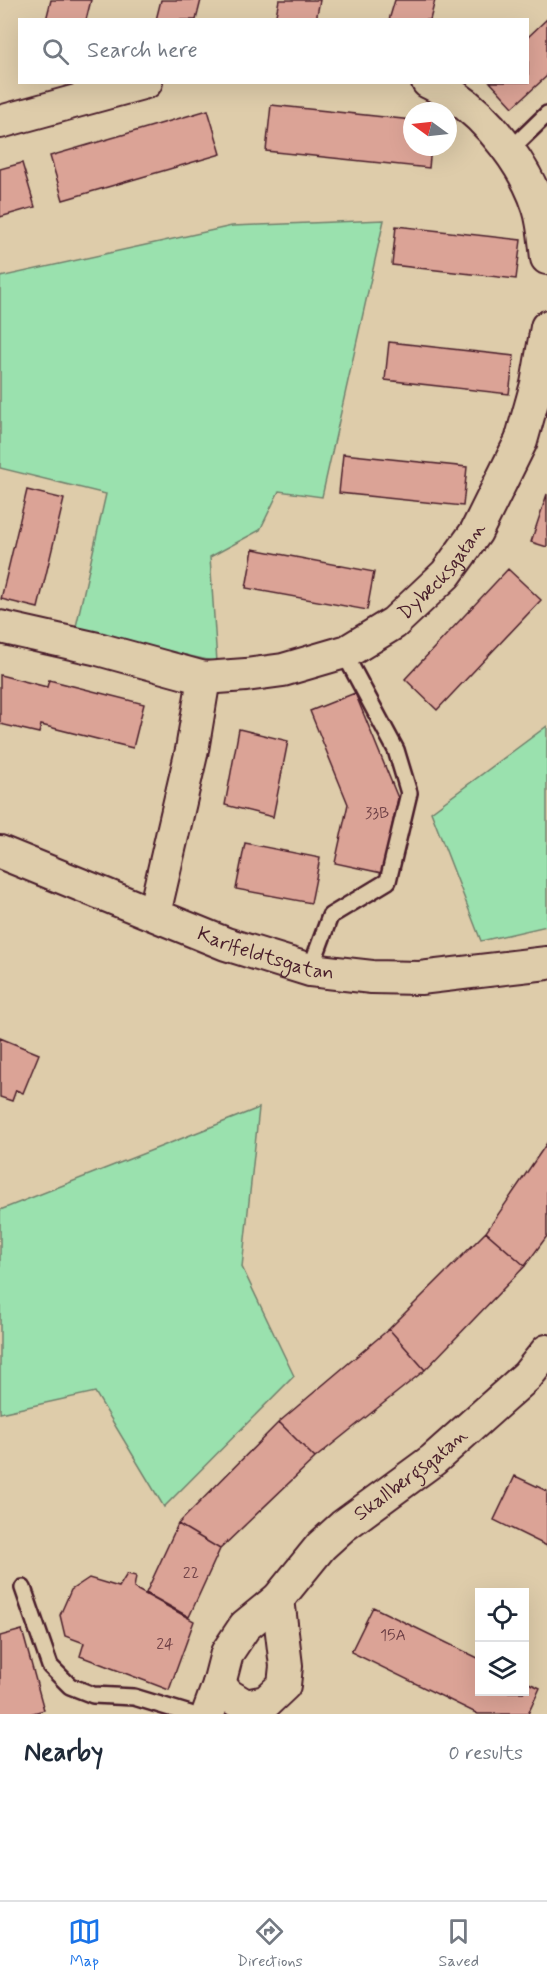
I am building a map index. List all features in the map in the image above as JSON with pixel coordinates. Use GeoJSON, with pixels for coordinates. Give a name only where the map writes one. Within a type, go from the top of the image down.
{"type":"FeatureCollection","features":[{"type":"Feature","properties":{"kind":"street"},"geometry":{"type":"LineString","coordinates":[[0,122],[139,84]]}},
{"type":"Feature","properties":{"kind":"street"},"geometry":{"type":"LineString","coordinates":[[432,84],[453,95],[491,128],[509,151],[531,187],[540,209],[547,258]]}},
{"type":"Feature","properties":{"kind":"street","name":"Dybecksgatan"},"geometry":{"type":"LineString","coordinates":[[0,627],[98,649],[204,678],[283,670],[344,653],[394,623],[446,574],[476,532],[520,441],[537,384],[547,327]]}},
{"type":"Feature","properties":{"kind":"street"},"geometry":{"type":"LineString","coordinates":[[154,914],[192,750],[204,678]]}},
{"type":"Feature","properties":{"kind":"street","name":"Karlfeldtsgatan"},"geometry":{"type":"LineString","coordinates":[[0,852],[226,944],[310,970],[372,977],[420,978],[547,963]]}},
{"type":"Feature","properties":{"kind":"street","name":"Skallbergsgatan"},"geometry":{"type":"LineString","coordinates":[[208,1714],[227,1653],[246,1626],[278,1599],[321,1546],[343,1526],[433,1460],[527,1376],[547,1351]]}},
{"type":"Feature","properties":{"kind":"street"},"geometry":{"type":"LineString","coordinates":[[219,1683],[228,1695],[246,1706],[266,1702],[284,1685],[286,1666],[278,1599]]}},
{"type":"Feature","properties":{"kind":"lane"},"geometry":{"type":"LineString","coordinates":[[509,151],[547,114]]}},
{"type":"Feature","properties":{"kind":"lane"},"geometry":{"type":"LineString","coordinates":[[310,970],[330,916],[388,881],[409,793],[396,750],[344,653]]}},
{"type":"Feature","properties":{"kind":"lane"},"geometry":{"type":"LineString","coordinates":[[23,1588],[50,1666],[70,1686],[93,1695],[134,1697],[190,1714]]}},
{"type":"Feature","properties":{"kind":"green space"},"geometry":{"type":"Polygon","coordinates":[[[384,220],[322,497],[279,491],[260,530],[210,557],[217,662],[75,631],[106,494],[0,468],[0,277],[232,226],[384,220]]]}},
{"type":"Feature","properties":{"kind":"green space"},"geometry":{"type":"Polygon","coordinates":[[[547,726],[547,926],[481,941],[431,812],[547,726]]]}},
{"type":"Feature","properties":{"kind":"green space"},"geometry":{"type":"Polygon","coordinates":[[[259,1108],[242,1267],[294,1376],[164,1507],[95,1392],[0,1413],[0,1210],[259,1108]]]}},
{"type":"Feature","properties":{"kind":"building"},"geometry":{"type":"Polygon","coordinates":[[[51,0],[91,0],[86,18],[46,18],[51,0]]]}},
{"type":"Feature","properties":{"kind":"building"},"geometry":{"type":"Polygon","coordinates":[[[161,0],[201,0],[196,18],[156,18],[161,0]]]}},
{"type":"Feature","properties":{"kind":"building"},"geometry":{"type":"Polygon","coordinates":[[[279,0],[320,0],[316,18],[275,18],[279,0]]]}},
{"type":"Feature","properties":{"kind":"building"},"geometry":{"type":"Polygon","coordinates":[[[395,0],[435,0],[430,18],[390,18],[395,0]]]}},
{"type":"Feature","properties":{"kind":"building"},"geometry":{"type":"Polygon","coordinates":[[[547,19],[547,76],[513,107],[492,84],[529,84],[529,36],[547,19]]]}},
{"type":"Feature","properties":{"kind":"building"},"geometry":{"type":"Polygon","coordinates":[[[271,105],[403,119],[403,156],[430,156],[429,168],[266,151],[271,105]]]}},
{"type":"Feature","properties":{"kind":"building"},"geometry":{"type":"Polygon","coordinates":[[[208,110],[221,154],[63,200],[50,156],[208,110]]]}},
{"type":"Feature","properties":{"kind":"building"},"geometry":{"type":"Polygon","coordinates":[[[22,163],[35,207],[0,217],[0,169],[22,163]]]}},
{"type":"Feature","properties":{"kind":"building"},"geometry":{"type":"Polygon","coordinates":[[[396,226],[521,240],[516,279],[392,265],[396,226]]]}},
{"type":"Feature","properties":{"kind":"building"},"geometry":{"type":"Polygon","coordinates":[[[389,342],[514,356],[509,394],[385,380],[389,342]]]}},
{"type":"Feature","properties":{"kind":"building"},"geometry":{"type":"Polygon","coordinates":[[[343,454],[467,467],[463,506],[339,493],[343,454]]]}},
{"type":"Feature","properties":{"kind":"building"},"geometry":{"type":"Polygon","coordinates":[[[27,490],[64,499],[38,608],[1,599],[27,490]]]}},
{"type":"Feature","properties":{"kind":"building"},"geometry":{"type":"Polygon","coordinates":[[[547,494],[547,547],[531,542],[547,494]]]}},
{"type":"Feature","properties":{"kind":"building"},"geometry":{"type":"Polygon","coordinates":[[[253,549],[374,572],[367,610],[246,588],[253,549]]]}},
{"type":"Feature","properties":{"kind":"building"},"geometry":{"type":"Polygon","coordinates":[[[508,569],[541,600],[437,710],[405,679],[508,569]]]}},
{"type":"Feature","properties":{"kind":"building"},"geometry":{"type":"Polygon","coordinates":[[[0,675],[47,687],[49,680],[144,704],[133,748],[41,725],[39,733],[0,724],[0,675]]]}},
{"type":"Feature","properties":{"kind":"building"},"geometry":{"type":"Polygon","coordinates":[[[355,693],[398,798],[382,873],[335,863],[348,804],[310,711],[355,693]]]}},
{"type":"Feature","properties":{"kind":"building"},"geometry":{"type":"Polygon","coordinates":[[[239,729],[288,741],[273,817],[225,805],[239,729]]]}},
{"type":"Feature","properties":{"kind":"building"},"geometry":{"type":"Polygon","coordinates":[[[245,843],[320,858],[311,903],[236,889],[245,843]]]}},
{"type":"Feature","properties":{"kind":"building"},"geometry":{"type":"Polygon","coordinates":[[[0,1038],[39,1054],[23,1093],[16,1090],[12,1101],[0,1097],[0,1038]]]}},
{"type":"Feature","properties":{"kind":"building"},"geometry":{"type":"Polygon","coordinates":[[[547,1143],[547,1236],[525,1266],[486,1232],[547,1143]]]}},
{"type":"Feature","properties":{"kind":"building"},"geometry":{"type":"Polygon","coordinates":[[[486,1232],[525,1266],[425,1370],[389,1329],[486,1232]]]}},
{"type":"Feature","properties":{"kind":"building"},"geometry":{"type":"Polygon","coordinates":[[[389,1329],[425,1370],[315,1458],[279,1422],[389,1329]]]}},
{"type":"Feature","properties":{"kind":"building"},"geometry":{"type":"Polygon","coordinates":[[[279,1422],[315,1458],[220,1549],[178,1524],[279,1422]]]}},
{"type":"Feature","properties":{"kind":"building"},"geometry":{"type":"Polygon","coordinates":[[[515,1476],[547,1491],[547,1546],[494,1520],[515,1476]]]}},
{"type":"Feature","properties":{"kind":"building"},"geometry":{"type":"Polygon","coordinates":[[[178,1524],[220,1549],[189,1617],[146,1593],[178,1524]]]}},
{"type":"Feature","properties":{"kind":"building"},"geometry":{"type":"Polygon","coordinates":[[[127,1574],[136,1576],[134,1588],[194,1621],[169,1690],[80,1656],[84,1643],[65,1636],[60,1615],[71,1590],[89,1578],[119,1587],[127,1574]]]}},
{"type":"Feature","properties":{"kind":"building"},"geometry":{"type":"Polygon","coordinates":[[[373,1607],[475,1657],[475,1696],[529,1696],[529,1683],[540,1688],[528,1714],[478,1714],[351,1652],[373,1607]]]}},
{"type":"Feature","properties":{"kind":"building"},"geometry":{"type":"Polygon","coordinates":[[[22,1630],[44,1710],[30,1714],[0,1714],[0,1636],[22,1630]]]}}]}
